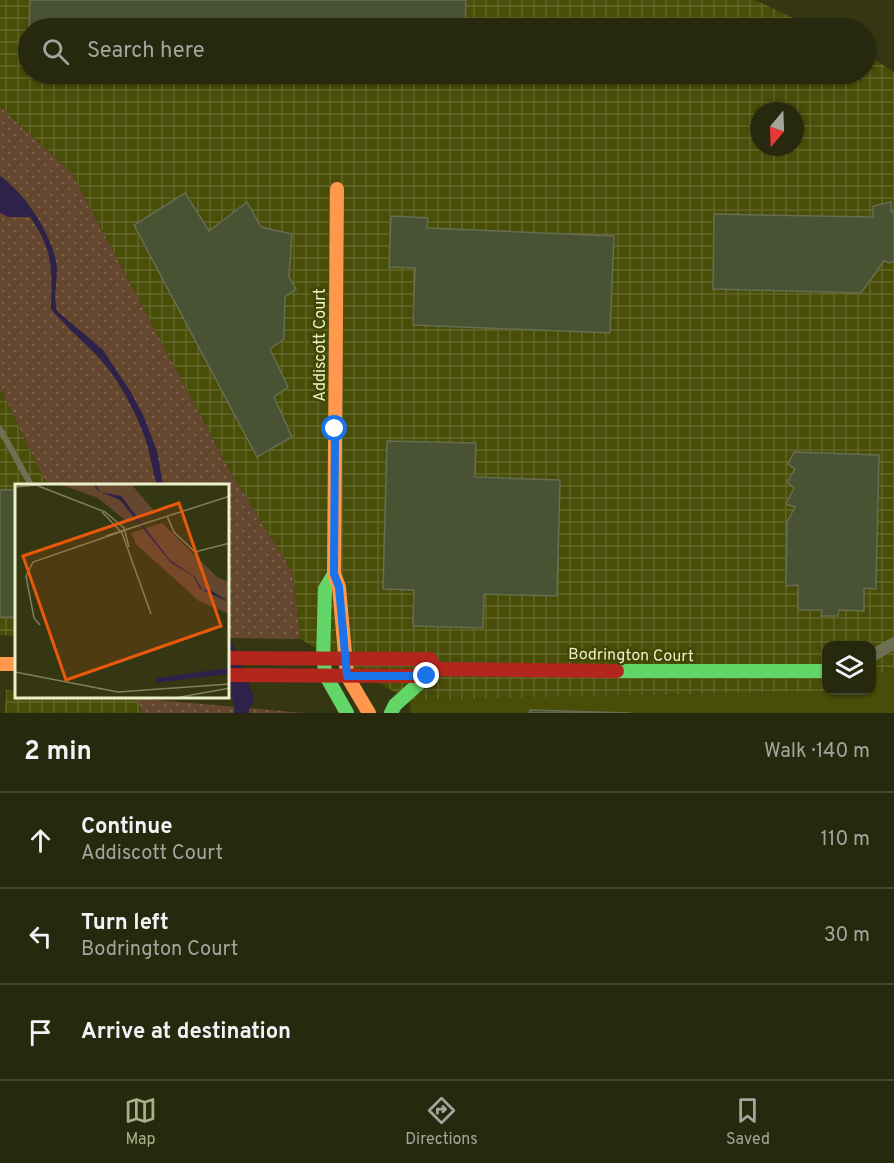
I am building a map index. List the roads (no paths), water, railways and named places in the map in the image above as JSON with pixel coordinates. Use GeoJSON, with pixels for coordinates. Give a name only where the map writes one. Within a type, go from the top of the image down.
{"type":"FeatureCollection","features":[{"type":"Feature","properties":{"kind":"street","name":"Addiscott Court"},"geometry":{"type":"LineString","coordinates":[[337,189],[334,574],[339,587],[347,676]]}},
{"type":"Feature","properties":{"kind":"street","name":"Addiscott Court"},"geometry":{"type":"LineString","coordinates":[[326,676],[323,658],[325,589],[334,574]]}},
{"type":"Feature","properties":{"kind":"street"},"geometry":{"type":"LineString","coordinates":[[876,654],[894,643]]}},
{"type":"Feature","properties":{"kind":"street","name":"Bodrington Court"},"geometry":{"type":"LineString","coordinates":[[230,658],[430,659],[431,672]]}},
{"type":"Feature","properties":{"kind":"street","name":"Bodrington Court"},"geometry":{"type":"LineString","coordinates":[[230,675],[347,676],[431,672],[822,670]]}},
{"type":"Feature","properties":{"kind":"street"},"geometry":{"type":"LineString","coordinates":[[391,713],[394,705],[431,672]]}},
{"type":"Feature","properties":{"kind":"street"},"geometry":{"type":"LineString","coordinates":[[326,676],[347,713]]}},
{"type":"Feature","properties":{"kind":"street"},"geometry":{"type":"LineString","coordinates":[[347,676],[369,713]]}},
{"type":"Feature","properties":{"kind":"lane"},"geometry":{"type":"LineString","coordinates":[[0,429],[30,484]]}}]}
